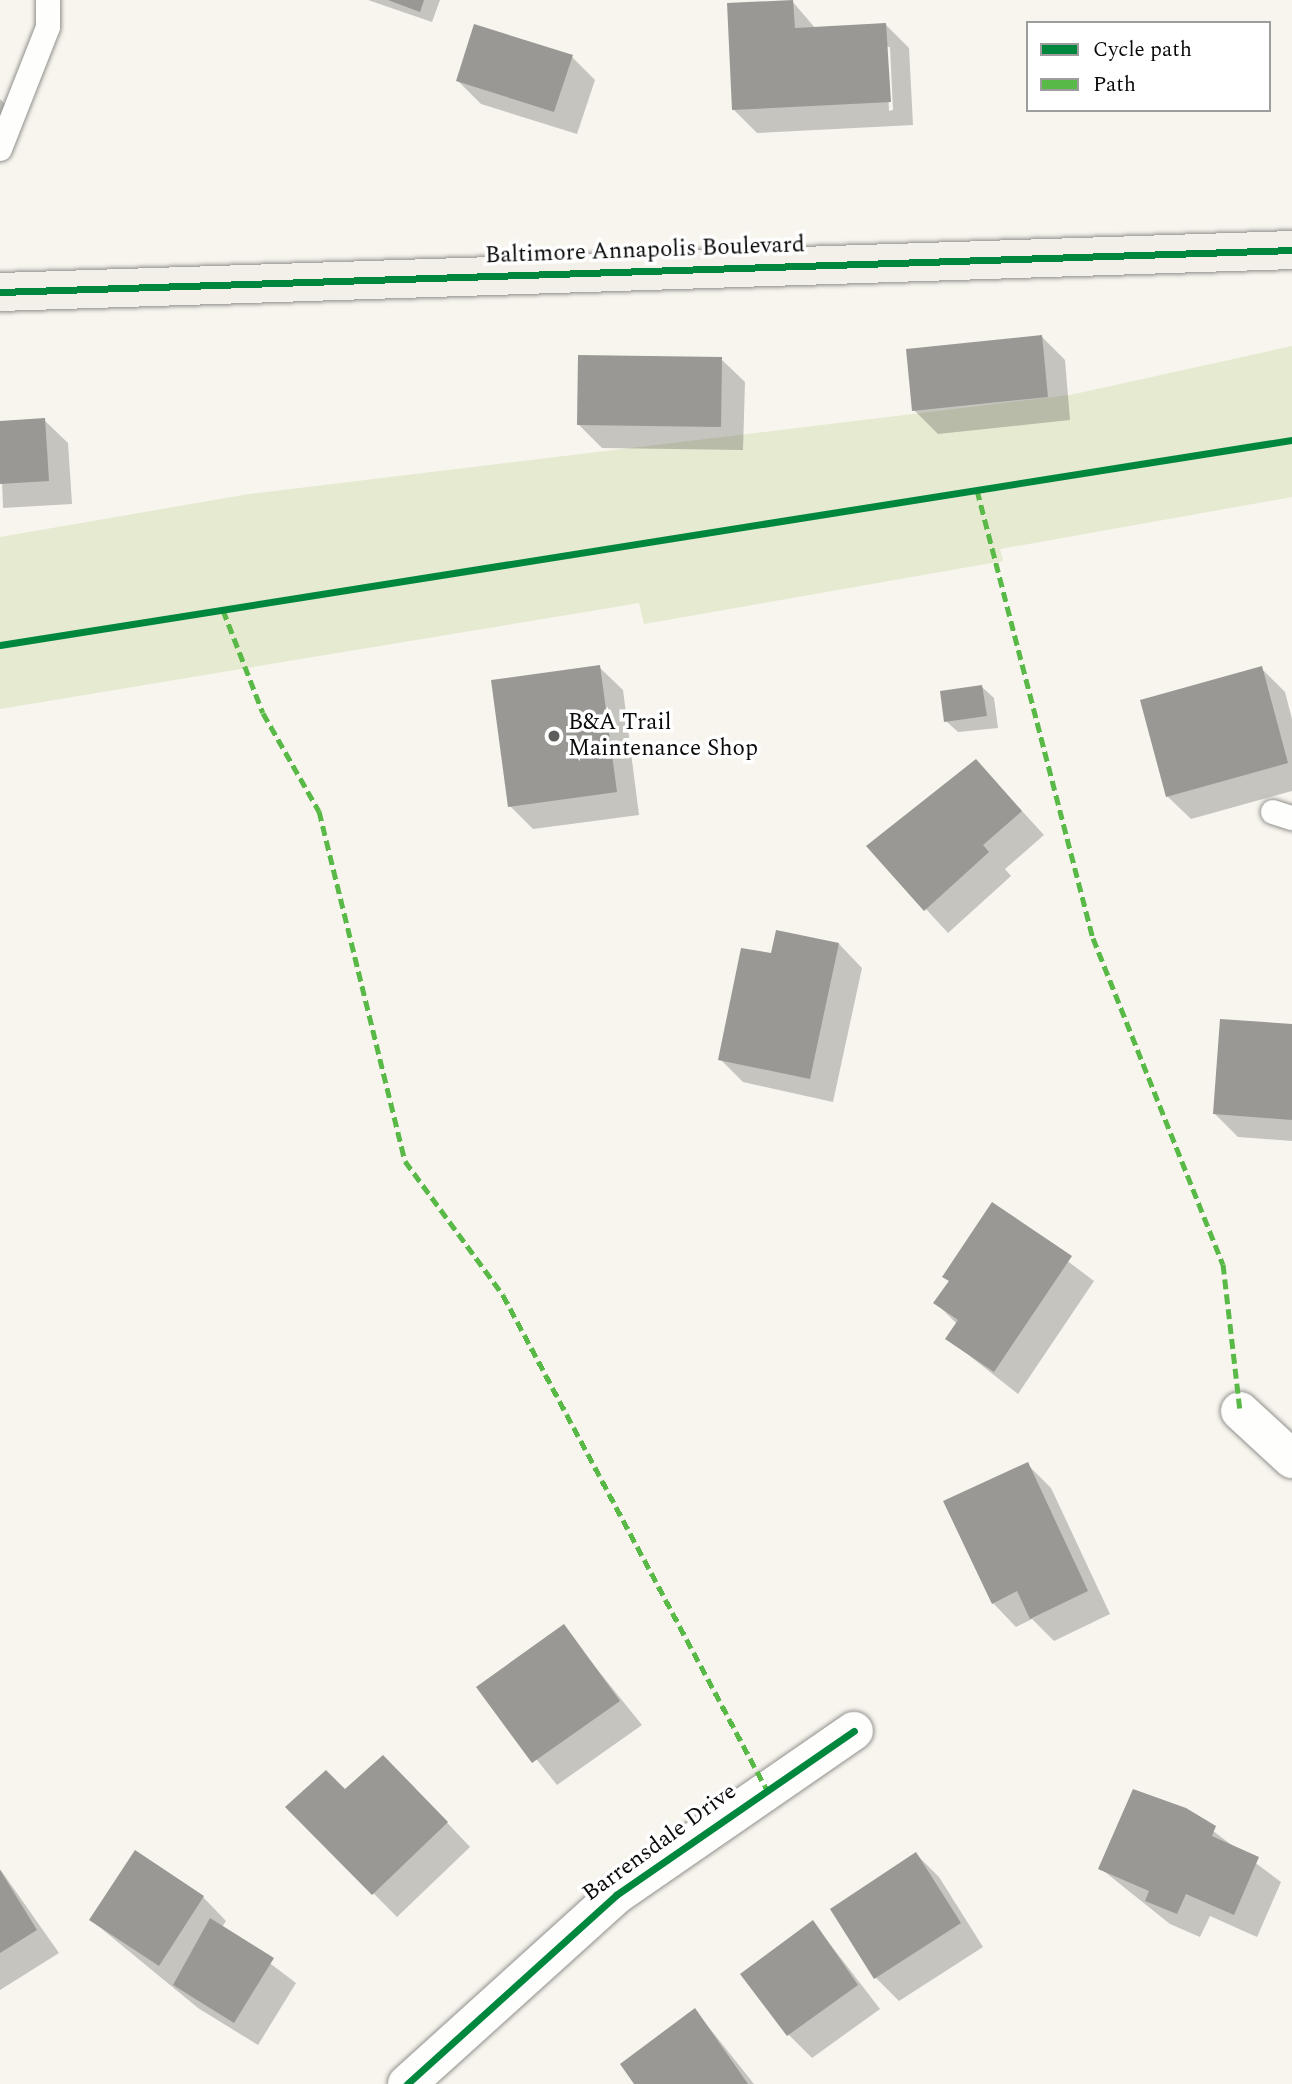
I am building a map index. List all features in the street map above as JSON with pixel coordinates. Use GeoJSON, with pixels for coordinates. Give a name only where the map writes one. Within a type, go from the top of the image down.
{"type":"FeatureCollection","features":[{"type":"Feature","properties":{"kind":"street","name":"Baltimore Annapolis Boulevard"},"geometry":{"type":"LineString","coordinates":[[0,292],[1292,250]]}},
{"type":"Feature","properties":{"kind":"street"},"geometry":{"type":"LineString","coordinates":[[1240,1411],[1292,1459]]}},
{"type":"Feature","properties":{"kind":"street","name":"Barrensdale Drive"},"geometry":{"type":"LineString","coordinates":[[407,2084],[616,1895],[854,1731]]}},
{"type":"Feature","properties":{"kind":"lane"},"geometry":{"type":"LineString","coordinates":[[0,149],[48,27],[48,0]]}},
{"type":"Feature","properties":{"kind":"green space"},"geometry":{"type":"Polygon","coordinates":[[[1292,346],[1292,497],[1000,549],[1003,561],[644,624],[639,603],[0,709],[0,537],[249,494],[1070,395],[1292,346]]]}},
{"type":"Feature","properties":{"kind":"building"},"geometry":{"type":"Polygon","coordinates":[[[388,0],[424,0],[420,12],[388,0]]]}},
{"type":"Feature","properties":{"kind":"building"},"geometry":{"type":"Polygon","coordinates":[[[793,0],[795,28],[886,23],[891,102],[732,110],[727,3],[793,0]]]}},
{"type":"Feature","properties":{"kind":"building"},"geometry":{"type":"Polygon","coordinates":[[[474,24],[573,55],[554,112],[456,81],[474,24]]]}},
{"type":"Feature","properties":{"kind":"building"},"geometry":{"type":"Polygon","coordinates":[[[1042,335],[1048,397],[912,411],[906,349],[1042,335]]]}},
{"type":"Feature","properties":{"kind":"building"},"geometry":{"type":"Polygon","coordinates":[[[578,355],[722,357],[721,427],[577,425],[578,355]]]}},
{"type":"Feature","properties":{"kind":"building"},"geometry":{"type":"Polygon","coordinates":[[[45,418],[49,481],[0,484],[0,421],[45,418]]]}},
{"type":"Feature","properties":{"kind":"building","name":"B&A Trail Maintenance Shop"},"geometry":{"type":"Polygon","coordinates":[[[600,665],[617,792],[508,807],[491,680],[600,665]]]}},
{"type":"Feature","properties":{"kind":"building"},"geometry":{"type":"Polygon","coordinates":[[[1262,666],[1288,763],[1166,797],[1140,700],[1262,666]]]}},
{"type":"Feature","properties":{"kind":"building"},"geometry":{"type":"Polygon","coordinates":[[[982,685],[987,716],[944,722],[940,691],[982,685]]]}},
{"type":"Feature","properties":{"kind":"building"},"geometry":{"type":"Polygon","coordinates":[[[976,759],[1022,811],[983,845],[989,852],[924,911],[866,846],[976,759]]]}},
{"type":"Feature","properties":{"kind":"building"},"geometry":{"type":"Polygon","coordinates":[[[776,930],[839,943],[810,1079],[718,1060],[741,948],[771,953],[776,930]]]}},
{"type":"Feature","properties":{"kind":"building"},"geometry":{"type":"Polygon","coordinates":[[[1220,1019],[1292,1024],[1292,1120],[1213,1114],[1220,1019]]]}},
{"type":"Feature","properties":{"kind":"building"},"geometry":{"type":"Polygon","coordinates":[[[992,1202],[1072,1256],[994,1372],[945,1339],[958,1320],[933,1303],[949,1281],[942,1277],[992,1202]]]}},
{"type":"Feature","properties":{"kind":"building"},"geometry":{"type":"Polygon","coordinates":[[[1028,1462],[1088,1591],[1030,1619],[1017,1591],[992,1604],[943,1501],[1028,1462]]]}},
{"type":"Feature","properties":{"kind":"building"},"geometry":{"type":"Polygon","coordinates":[[[564,1624],[620,1701],[532,1763],[476,1687],[564,1624]]]}},
{"type":"Feature","properties":{"kind":"building"},"geometry":{"type":"Polygon","coordinates":[[[383,1755],[448,1822],[372,1895],[285,1807],[326,1770],[345,1789],[383,1755]]]}},
{"type":"Feature","properties":{"kind":"building"},"geometry":{"type":"Polygon","coordinates":[[[1133,1789],[1186,1808],[1216,1826],[1212,1836],[1259,1857],[1234,1915],[1186,1894],[1177,1914],[1145,1901],[1149,1891],[1098,1869],[1133,1789]]]}},
{"type":"Feature","properties":{"kind":"building"},"geometry":{"type":"Polygon","coordinates":[[[135,1850],[204,1896],[159,1966],[89,1920],[135,1850]]]}},
{"type":"Feature","properties":{"kind":"building"},"geometry":{"type":"Polygon","coordinates":[[[916,1852],[961,1923],[874,1979],[830,1909],[916,1852]]]}},
{"type":"Feature","properties":{"kind":"building"},"geometry":{"type":"Polygon","coordinates":[[[0,1870],[37,1930],[0,1953],[0,1870]]]}},
{"type":"Feature","properties":{"kind":"building"},"geometry":{"type":"Polygon","coordinates":[[[210,1918],[274,1958],[234,2023],[173,1985],[210,1918]]]}},
{"type":"Feature","properties":{"kind":"building"},"geometry":{"type":"Polygon","coordinates":[[[813,1920],[858,1985],[787,2036],[740,1974],[813,1920]]]}},
{"type":"Feature","properties":{"kind":"building"},"geometry":{"type":"Polygon","coordinates":[[[695,2008],[748,2084],[634,2084],[620,2064],[695,2008]]]}},
{"type":"Feature","properties":{"kind":"marked path"},"geometry":{"type":"LineString","coordinates":[[977,490],[1093,938],[1223,1264],[1240,1411]]}},
{"type":"Feature","properties":{"kind":"marked path"},"geometry":{"type":"LineString","coordinates":[[223,610],[263,713],[319,811],[405,1161],[503,1295],[767,1790]]}},
{"type":"Feature","properties":{"kind":"cycle path"},"geometry":{"type":"LineString","coordinates":[[0,292],[1292,250]]}},
{"type":"Feature","properties":{"kind":"cycle path"},"geometry":{"type":"LineString","coordinates":[[0,645],[1292,440]]}},
{"type":"Feature","properties":{"kind":"cycle path"},"geometry":{"type":"LineString","coordinates":[[407,2084],[616,1895],[854,1731]]}},
{"type":"Feature","properties":{"kind":"place","name":"B&A Trail Maintenance Shop"},"geometry":{"type":"Point","coordinates":[554,736]}}]}
